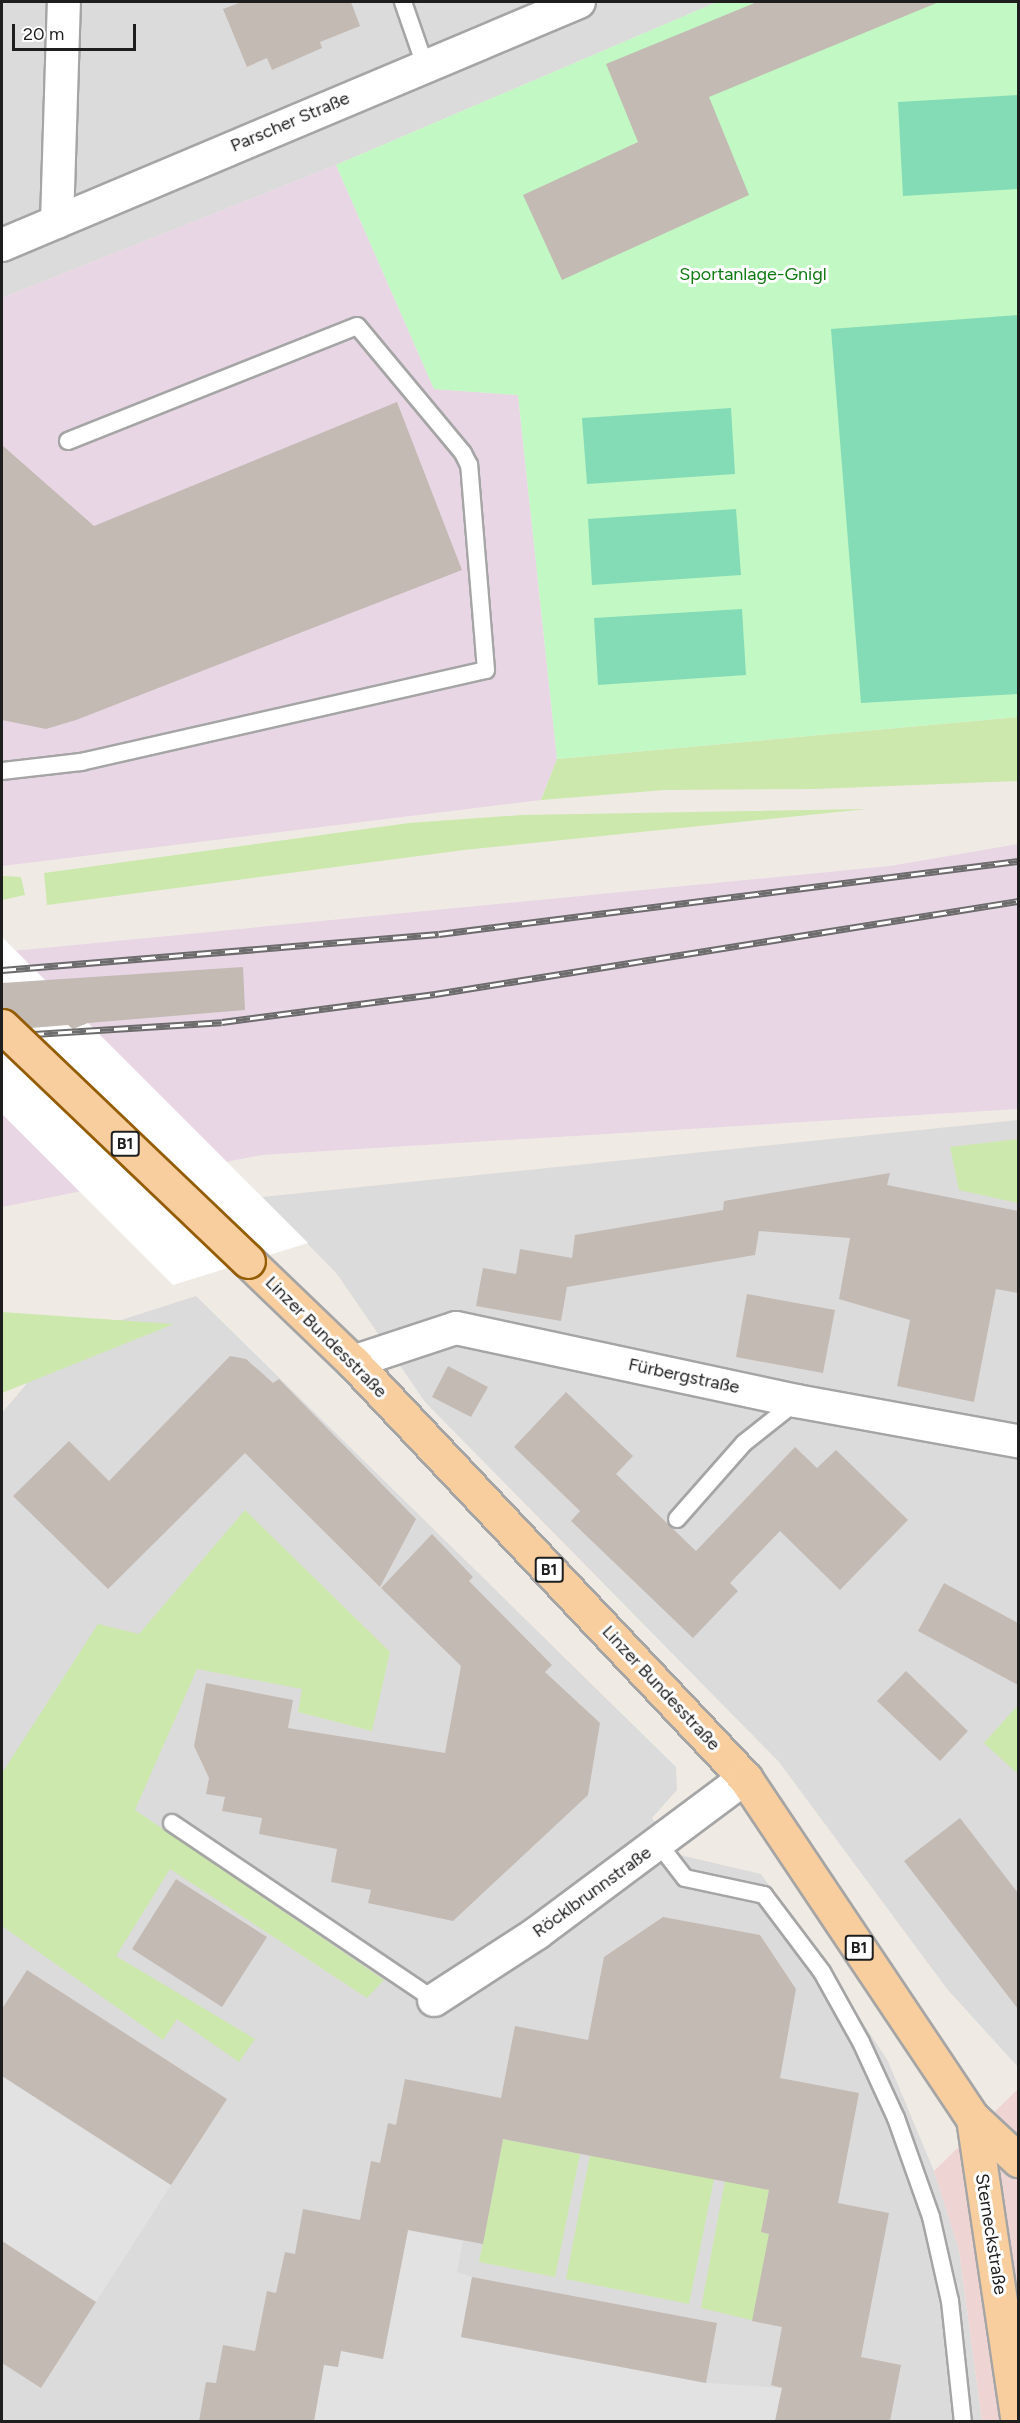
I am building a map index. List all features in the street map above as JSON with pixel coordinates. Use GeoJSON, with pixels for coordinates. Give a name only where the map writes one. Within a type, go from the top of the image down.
{"type":"FeatureCollection","features":[{"type":"Feature","properties":{"kind":"main road","name":"Linzer Bundesstraße"},"geometry":{"type":"LineString","coordinates":[[2,1026],[353,1362],[745,1778],[973,2118],[1018,2160]]}},
{"type":"Feature","properties":{"kind":"main road","name":"Sterneckstraße"},"geometry":{"type":"LineString","coordinates":[[973,2118],[1018,2421]]}},
{"type":"Feature","properties":{"kind":"street"},"geometry":{"type":"LineString","coordinates":[[57,222],[63,2]]}},
{"type":"Feature","properties":{"kind":"street","name":"Parscher Straße"},"geometry":{"type":"LineString","coordinates":[[2,245],[568,4]]}},
{"type":"Feature","properties":{"kind":"street","name":"Fürbergstraße"},"geometry":{"type":"LineString","coordinates":[[353,1362],[456,1328],[797,1401],[1018,1441]]}},
{"type":"Feature","properties":{"kind":"street","name":"Röcklbrunnstraße"},"geometry":{"type":"LineString","coordinates":[[434,2000],[537,1934],[745,1778]]}},
{"type":"Feature","properties":{"kind":"lane"},"geometry":{"type":"LineString","coordinates":[[403,2],[425,65]]}},
{"type":"Feature","properties":{"kind":"lane"},"geometry":{"type":"LineString","coordinates":[[2,771],[121,754],[486,670],[469,465],[463,453],[357,326],[68,441]]}},
{"type":"Feature","properties":{"kind":"lane"},"geometry":{"type":"LineString","coordinates":[[677,1520],[744,1443],[797,1401]]}},
{"type":"Feature","properties":{"kind":"lane"},"geometry":{"type":"LineString","coordinates":[[172,1823],[434,2000]]}},
{"type":"Feature","properties":{"kind":"lane"},"geometry":{"type":"LineString","coordinates":[[658,1843],[685,1878],[764,1895],[822,1972],[861,2042],[897,2118],[931,2217],[950,2301],[963,2421]]}},
{"type":"Feature","properties":{"kind":"shaded area"},"geometry":{"type":"Polygon","coordinates":[[[2,2],[717,2],[336,165],[2,298],[2,2]]]}},
{"type":"Feature","properties":{"kind":"shaded area"},"geometry":{"type":"Polygon","coordinates":[[[336,165],[434,389],[518,395],[557,759],[541,800],[2,866],[2,298],[336,165]]]}},
{"type":"Feature","properties":{"kind":"shaded area"},"geometry":{"type":"Polygon","coordinates":[[[1018,844],[1018,1109],[261,1155],[2,1207],[2,952],[890,866],[1018,844]]]}},
{"type":"Feature","properties":{"kind":"shaded area"},"geometry":{"type":"Polygon","coordinates":[[[1018,1120],[1018,2067],[947,1989],[779,1762],[425,1402],[337,1274],[262,1197],[1018,1120]]]}},
{"type":"Feature","properties":{"kind":"shaded area"},"geometry":{"type":"Polygon","coordinates":[[[196,1296],[676,1767],[677,1790],[652,1818],[680,1855],[761,1874],[812,1946],[888,2061],[934,2171],[959,2250],[982,2421],[2,2422],[2,1413],[65,1338],[196,1296]]]}},
{"type":"Feature","properties":{"kind":"shaded area"},"geometry":{"type":"Polygon","coordinates":[[[2,2076],[171,2185],[96,2302],[2,2241],[2,2076]]]}},
{"type":"Feature","properties":{"kind":"shaded area"},"geometry":{"type":"Polygon","coordinates":[[[1018,2089],[1018,2421],[982,2421],[959,2250],[934,2171],[1018,2089]]]}},
{"type":"Feature","properties":{"kind":"shaded area"},"geometry":{"type":"Polygon","coordinates":[[[408,2230],[463,2241],[457,2272],[472,2277],[461,2337],[706,2383],[782,2388],[775,2421],[314,2422],[324,2365],[338,2367],[341,2351],[383,2359],[408,2230]]]}},
{"type":"Feature","properties":{"kind":"green space","name":"Sportanlage-Gnigl"},"geometry":{"type":"Polygon","coordinates":[[[717,2],[1018,2],[1018,717],[557,759],[518,395],[434,389],[336,165],[717,2]]]}},
{"type":"Feature","properties":{"kind":"green space"},"geometry":{"type":"Polygon","coordinates":[[[1018,95],[1018,189],[903,196],[898,102],[1018,95]]]}},
{"type":"Feature","properties":{"kind":"green space"},"geometry":{"type":"Polygon","coordinates":[[[1018,315],[1018,694],[861,703],[831,329],[1018,315]]]}},
{"type":"Feature","properties":{"kind":"green space"},"geometry":{"type":"Polygon","coordinates":[[[731,408],[735,474],[587,484],[582,418],[731,408]]]}},
{"type":"Feature","properties":{"kind":"green space"},"geometry":{"type":"Polygon","coordinates":[[[736,509],[741,575],[592,585],[588,519],[736,509]]]}},
{"type":"Feature","properties":{"kind":"green space"},"geometry":{"type":"Polygon","coordinates":[[[742,609],[746,675],[598,685],[594,618],[742,609]]]}},
{"type":"Feature","properties":{"kind":"green space"},"geometry":{"type":"Polygon","coordinates":[[[1018,717],[1018,781],[815,789],[665,790],[541,800],[557,759],[1018,717]]]}},
{"type":"Feature","properties":{"kind":"green space"},"geometry":{"type":"Polygon","coordinates":[[[867,809],[464,850],[47,905],[44,873],[409,823],[522,815],[867,809]]]}},
{"type":"Feature","properties":{"kind":"green space"},"geometry":{"type":"Polygon","coordinates":[[[2,876],[21,877],[25,895],[2,900],[2,876]]]}},
{"type":"Feature","properties":{"kind":"green space"},"geometry":{"type":"Polygon","coordinates":[[[1018,1139],[1018,1203],[959,1190],[950,1147],[1018,1139]]]}},
{"type":"Feature","properties":{"kind":"green space"},"geometry":{"type":"Polygon","coordinates":[[[2,1312],[174,1324],[2,1393],[2,1312]]]}},
{"type":"Feature","properties":{"kind":"green space"},"geometry":{"type":"Polygon","coordinates":[[[245,1510],[390,1652],[372,1731],[298,1712],[302,1689],[197,1669],[135,1810],[384,1980],[367,1998],[170,1869],[116,1956],[255,2039],[239,2062],[177,2019],[163,2040],[2,1926],[2,1773],[98,1624],[139,1634],[245,1510]]]}},
{"type":"Feature","properties":{"kind":"green space"},"geometry":{"type":"Polygon","coordinates":[[[1018,1705],[1018,1774],[984,1743],[1018,1705]]]}},
{"type":"Feature","properties":{"kind":"green space"},"geometry":{"type":"Polygon","coordinates":[[[503,2139],[580,2154],[555,2277],[479,2262],[503,2139]]]}},
{"type":"Feature","properties":{"kind":"green space"},"geometry":{"type":"Polygon","coordinates":[[[590,2155],[714,2179],[689,2304],[566,2279],[590,2155]]]}},
{"type":"Feature","properties":{"kind":"green space"},"geometry":{"type":"Polygon","coordinates":[[[725,2181],[769,2190],[761,2232],[769,2234],[772,2279],[764,2323],[701,2308],[725,2181]]]}},
{"type":"Feature","properties":{"kind":"pier"},"geometry":{"type":"Polygon","coordinates":[[[2,937],[308,1243],[173,1285],[2,1114],[2,937]]]}},
{"type":"Feature","properties":{"kind":"building"},"geometry":{"type":"Polygon","coordinates":[[[242,2],[351,2],[360,26],[320,42],[322,48],[272,70],[267,58],[247,67],[223,9],[242,2]]]}},
{"type":"Feature","properties":{"kind":"building"},"geometry":{"type":"Polygon","coordinates":[[[757,2],[939,2],[709,97],[749,195],[562,280],[523,195],[638,142],[606,64],[757,2]]]}},
{"type":"Feature","properties":{"kind":"building"},"geometry":{"type":"Polygon","coordinates":[[[397,402],[462,570],[76,720],[46,729],[2,720],[2,445],[94,526],[397,402]]]}},
{"type":"Feature","properties":{"kind":"building"},"geometry":{"type":"Polygon","coordinates":[[[243,967],[245,1010],[88,1023],[73,1029],[68,1025],[31,1028],[14,1012],[2,1008],[2,983],[243,967]]]}},
{"type":"Feature","properties":{"kind":"building"},"geometry":{"type":"Polygon","coordinates":[[[890,1173],[887,1185],[1018,1211],[1018,1293],[996,1289],[974,1402],[897,1386],[910,1320],[839,1299],[850,1238],[759,1231],[755,1255],[567,1287],[561,1321],[476,1306],[483,1268],[516,1274],[520,1249],[572,1258],[575,1235],[723,1210],[724,1201],[890,1173]]]}},
{"type":"Feature","properties":{"kind":"building"},"geometry":{"type":"Polygon","coordinates":[[[747,1294],[835,1310],[823,1373],[736,1357],[747,1294]]]}},
{"type":"Feature","properties":{"kind":"building"},"geometry":{"type":"Polygon","coordinates":[[[230,1356],[246,1359],[273,1383],[279,1379],[416,1519],[380,1587],[245,1453],[108,1589],[13,1496],[69,1441],[109,1481],[230,1356]]]}},
{"type":"Feature","properties":{"kind":"building"},"geometry":{"type":"Polygon","coordinates":[[[448,1366],[488,1387],[471,1417],[432,1397],[448,1366]]]}},
{"type":"Feature","properties":{"kind":"building"},"geometry":{"type":"Polygon","coordinates":[[[566,1392],[633,1456],[616,1474],[696,1551],[795,1447],[817,1468],[836,1450],[908,1520],[840,1590],[780,1531],[730,1583],[738,1591],[693,1638],[571,1521],[580,1511],[514,1447],[566,1392]]]}},
{"type":"Feature","properties":{"kind":"building"},"geometry":{"type":"Polygon","coordinates":[[[432,1534],[473,1577],[469,1581],[552,1665],[545,1672],[600,1723],[588,1795],[453,1921],[368,1903],[371,1890],[331,1882],[337,1849],[259,1834],[262,1818],[222,1811],[225,1797],[206,1794],[209,1778],[194,1746],[206,1683],[293,1700],[288,1728],[445,1753],[461,1666],[381,1588],[432,1534]]]}},
{"type":"Feature","properties":{"kind":"building"},"geometry":{"type":"Polygon","coordinates":[[[944,1583],[1018,1623],[1018,1685],[918,1631],[944,1583]]]}},
{"type":"Feature","properties":{"kind":"building"},"geometry":{"type":"Polygon","coordinates":[[[906,1671],[968,1731],[940,1761],[877,1701],[906,1671]]]}},
{"type":"Feature","properties":{"kind":"building"},"geometry":{"type":"Polygon","coordinates":[[[960,1818],[1018,1893],[1018,2009],[904,1861],[960,1818]]]}},
{"type":"Feature","properties":{"kind":"building"},"geometry":{"type":"Polygon","coordinates":[[[176,1879],[267,1937],[222,2007],[132,1949],[176,1879]]]}},
{"type":"Feature","properties":{"kind":"building"},"geometry":{"type":"Polygon","coordinates":[[[663,1917],[760,1935],[796,1989],[780,2078],[859,2093],[838,2203],[889,2213],[861,2357],[901,2365],[890,2421],[775,2421],[782,2388],[771,2385],[782,2327],[752,2321],[769,2234],[761,2232],[769,2190],[503,2139],[483,2244],[408,2230],[383,2359],[341,2351],[338,2367],[324,2365],[314,2421],[199,2421],[206,2382],[216,2383],[223,2345],[255,2351],[267,2291],[276,2293],[285,2252],[295,2254],[303,2209],[360,2220],[371,2161],[380,2163],[388,2123],[396,2125],[405,2079],[501,2098],[515,2026],[588,2040],[604,1957],[663,1917]]]}},
{"type":"Feature","properties":{"kind":"building"},"geometry":{"type":"Polygon","coordinates":[[[27,1970],[227,2099],[171,2185],[2,2076],[2,2009],[27,1970]]]}},
{"type":"Feature","properties":{"kind":"building"},"geometry":{"type":"Polygon","coordinates":[[[2,2241],[96,2302],[41,2388],[2,2363],[2,2241]]]}},
{"type":"Feature","properties":{"kind":"building"},"geometry":{"type":"Polygon","coordinates":[[[472,2277],[717,2323],[706,2383],[461,2337],[472,2277]]]}},
{"type":"Feature","properties":{"kind":"railway"},"geometry":{"type":"LineString","coordinates":[[2,970],[439,934],[1018,861]]}},
{"type":"Feature","properties":{"kind":"railway"},"geometry":{"type":"LineString","coordinates":[[2,1036],[222,1022],[435,994],[1018,901]]}}]}
